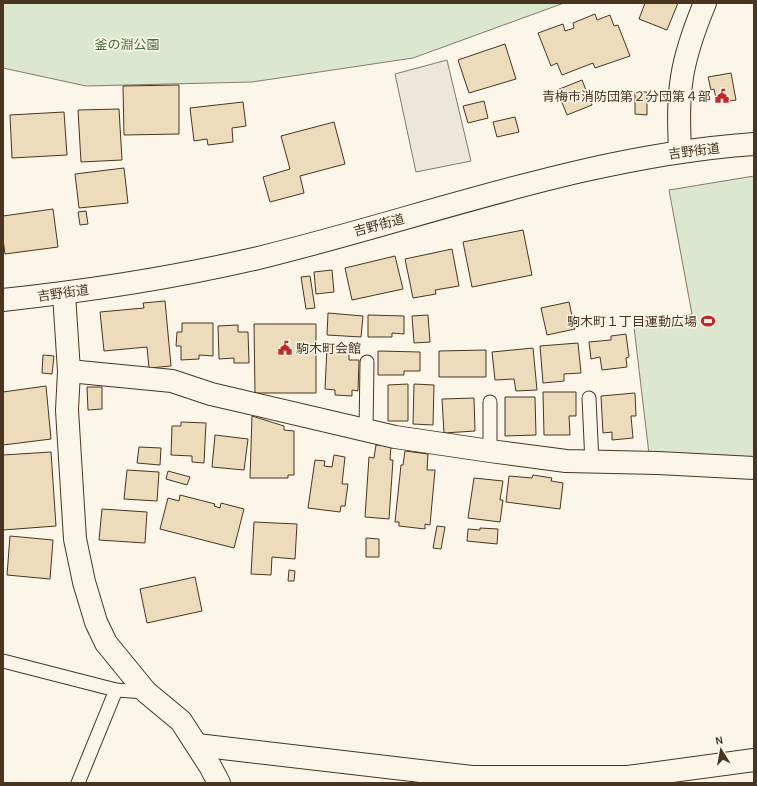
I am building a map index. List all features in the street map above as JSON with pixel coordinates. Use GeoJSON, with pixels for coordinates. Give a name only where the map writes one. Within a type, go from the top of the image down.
{"type":"FeatureCollection","features":[{"type":"Feature","properties":{"kind":"main road"},"geometry":{"type":"LineString","coordinates":[[680,152],[679,117],[682,77],[692,35],[705,3]]}},
{"type":"Feature","properties":{"kind":"main road","name":"吉野街道"},"geometry":{"type":"LineString","coordinates":[[3,300],[64,294],[197,271],[254,259],[537,182],[642,158],[680,152],[754,144]]}},
{"type":"Feature","properties":{"kind":"main road"},"geometry":{"type":"LineString","coordinates":[[64,294],[69,371],[67,410],[75,539],[84,582],[96,622],[106,643],[146,692],[181,721],[219,783]]}},
{"type":"Feature","properties":{"kind":"main road"},"geometry":{"type":"LineString","coordinates":[[69,371],[172,381],[211,394],[366,431],[395,437],[490,451],[566,461],[658,463],[754,468]]}},
{"type":"Feature","properties":{"kind":"main road"},"geometry":{"type":"LineString","coordinates":[[196,745],[472,777],[629,780],[754,760]]}},
{"type":"Feature","properties":{"kind":"lane"},"geometry":{"type":"LineString","coordinates":[[366,431],[367,362]]}},
{"type":"Feature","properties":{"kind":"lane"},"geometry":{"type":"LineString","coordinates":[[589,398],[592,462]]}},
{"type":"Feature","properties":{"kind":"lane"},"geometry":{"type":"LineString","coordinates":[[490,402],[490,451]]}},
{"type":"Feature","properties":{"kind":"lane"},"geometry":{"type":"LineString","coordinates":[[3,661],[116,690],[146,692]]}},
{"type":"Feature","properties":{"kind":"lane"},"geometry":{"type":"LineString","coordinates":[[78,783],[116,690]]}},
{"type":"Feature","properties":{"kind":"green space","name":"釜の淵公園"},"geometry":{"type":"Polygon","coordinates":[[[3,3],[564,3],[413,58],[252,82],[86,86],[3,68],[3,3]]]}},
{"type":"Feature","properties":{"kind":"green space","name":"駒木町１丁目運動広場"},"geometry":{"type":"Polygon","coordinates":[[[754,176],[754,459],[649,454],[634,327],[692,314],[669,190],[754,176]]]}},
{"type":"Feature","properties":{"kind":"shaded area"},"geometry":{"type":"Polygon","coordinates":[[[447,60],[471,161],[416,172],[395,74],[447,60]]]}},
{"type":"Feature","properties":{"kind":"building"},"geometry":{"type":"Polygon","coordinates":[[[645,3],[678,3],[667,30],[639,19],[645,3]]]}},
{"type":"Feature","properties":{"kind":"building"},"geometry":{"type":"Polygon","coordinates":[[[595,14],[597,20],[610,15],[614,26],[618,25],[630,56],[595,68],[593,63],[562,75],[557,63],[551,66],[538,33],[563,24],[565,31],[574,28],[573,23],[595,14]]]}},
{"type":"Feature","properties":{"kind":"building"},"geometry":{"type":"Polygon","coordinates":[[[505,44],[516,79],[469,93],[458,60],[505,44]]]}},
{"type":"Feature","properties":{"kind":"building"},"geometry":{"type":"Polygon","coordinates":[[[731,73],[736,100],[717,103],[714,89],[711,90],[708,77],[731,73]]]}},
{"type":"Feature","properties":{"kind":"building"},"geometry":{"type":"Polygon","coordinates":[[[582,80],[592,105],[567,115],[557,90],[582,80]]]}},
{"type":"Feature","properties":{"kind":"building"},"geometry":{"type":"Polygon","coordinates":[[[179,85],[179,134],[124,135],[123,86],[179,85]]]}},
{"type":"Feature","properties":{"kind":"building"},"geometry":{"type":"Polygon","coordinates":[[[635,92],[647,92],[647,115],[635,114],[635,92]]]}},
{"type":"Feature","properties":{"kind":"building"},"geometry":{"type":"Polygon","coordinates":[[[484,101],[488,118],[468,123],[463,106],[484,101]]]}},
{"type":"Feature","properties":{"kind":"building"},"geometry":{"type":"Polygon","coordinates":[[[243,102],[246,126],[232,128],[233,142],[208,145],[207,139],[194,141],[190,108],[243,102]]]}},
{"type":"Feature","properties":{"kind":"building"},"geometry":{"type":"Polygon","coordinates":[[[119,109],[122,160],[81,162],[78,110],[119,109]]]}},
{"type":"Feature","properties":{"kind":"building"},"geometry":{"type":"Polygon","coordinates":[[[64,112],[67,155],[12,158],[10,115],[64,112]]]}},
{"type":"Feature","properties":{"kind":"building"},"geometry":{"type":"Polygon","coordinates":[[[515,117],[519,132],[497,137],[493,122],[515,117]]]}},
{"type":"Feature","properties":{"kind":"building"},"geometry":{"type":"Polygon","coordinates":[[[334,122],[345,164],[300,176],[304,193],[270,202],[263,177],[290,169],[281,136],[334,122]]]}},
{"type":"Feature","properties":{"kind":"building"},"geometry":{"type":"Polygon","coordinates":[[[124,168],[128,203],[79,208],[75,174],[124,168]]]}},
{"type":"Feature","properties":{"kind":"building"},"geometry":{"type":"Polygon","coordinates":[[[53,209],[58,247],[5,254],[3,239],[3,216],[53,209]]]}},
{"type":"Feature","properties":{"kind":"building"},"geometry":{"type":"Polygon","coordinates":[[[86,211],[88,224],[80,225],[78,212],[86,211]]]}},
{"type":"Feature","properties":{"kind":"building"},"geometry":{"type":"Polygon","coordinates":[[[523,230],[532,275],[472,287],[463,242],[523,230]]]}},
{"type":"Feature","properties":{"kind":"building"},"geometry":{"type":"Polygon","coordinates":[[[452,249],[459,286],[435,290],[436,294],[413,298],[405,259],[452,249]]]}},
{"type":"Feature","properties":{"kind":"building"},"geometry":{"type":"Polygon","coordinates":[[[395,256],[403,289],[352,300],[345,268],[395,256]]]}},
{"type":"Feature","properties":{"kind":"building"},"geometry":{"type":"Polygon","coordinates":[[[332,270],[334,292],[316,294],[314,272],[332,270]]]}},
{"type":"Feature","properties":{"kind":"building"},"geometry":{"type":"Polygon","coordinates":[[[310,276],[315,308],[306,309],[301,277],[310,276]]]}},
{"type":"Feature","properties":{"kind":"building"},"geometry":{"type":"Polygon","coordinates":[[[165,301],[171,366],[149,368],[147,347],[104,351],[100,312],[144,308],[143,303],[165,301]]]}},
{"type":"Feature","properties":{"kind":"building"},"geometry":{"type":"Polygon","coordinates":[[[569,302],[575,329],[547,335],[541,308],[569,302]]]}},
{"type":"Feature","properties":{"kind":"building"},"geometry":{"type":"Polygon","coordinates":[[[328,313],[363,316],[361,337],[327,335],[328,313]]]}},
{"type":"Feature","properties":{"kind":"building"},"geometry":{"type":"Polygon","coordinates":[[[368,315],[404,316],[404,334],[392,333],[392,337],[368,337],[368,315]]]}},
{"type":"Feature","properties":{"kind":"building"},"geometry":{"type":"Polygon","coordinates":[[[428,315],[430,342],[414,343],[412,316],[428,315]]]}},
{"type":"Feature","properties":{"kind":"building"},"geometry":{"type":"Polygon","coordinates":[[[182,323],[213,323],[213,356],[199,355],[199,359],[181,360],[181,346],[176,346],[177,332],[182,332],[182,323]]]}},
{"type":"Feature","properties":{"kind":"building"},"geometry":{"type":"Polygon","coordinates":[[[254,324],[316,324],[316,393],[255,393],[254,324]]]}},
{"type":"Feature","properties":{"kind":"building"},"geometry":{"type":"Polygon","coordinates":[[[238,325],[238,332],[248,332],[249,363],[234,363],[234,358],[219,359],[218,326],[238,325]]]}},
{"type":"Feature","properties":{"kind":"building"},"geometry":{"type":"Polygon","coordinates":[[[626,334],[629,357],[626,358],[627,367],[602,370],[600,357],[591,359],[589,342],[611,340],[611,336],[626,334]]]}},
{"type":"Feature","properties":{"kind":"building"},"geometry":{"type":"Polygon","coordinates":[[[578,343],[581,373],[564,374],[564,381],[543,383],[540,346],[578,343]]]}},
{"type":"Feature","properties":{"kind":"building"},"geometry":{"type":"Polygon","coordinates":[[[327,347],[349,348],[349,360],[359,360],[358,391],[352,390],[352,396],[335,395],[335,390],[325,389],[327,347]]]}},
{"type":"Feature","properties":{"kind":"building"},"geometry":{"type":"Polygon","coordinates":[[[533,348],[537,390],[516,391],[514,379],[495,380],[492,352],[533,348]]]}},
{"type":"Feature","properties":{"kind":"building"},"geometry":{"type":"Polygon","coordinates":[[[486,350],[486,377],[439,377],[439,351],[486,350]]]}},
{"type":"Feature","properties":{"kind":"building"},"geometry":{"type":"Polygon","coordinates":[[[378,351],[420,352],[420,371],[404,371],[404,375],[378,375],[378,351]]]}},
{"type":"Feature","properties":{"kind":"building"},"geometry":{"type":"Polygon","coordinates":[[[43,355],[54,356],[52,374],[42,373],[43,355]]]}},
{"type":"Feature","properties":{"kind":"building"},"geometry":{"type":"Polygon","coordinates":[[[408,384],[408,421],[388,421],[388,385],[408,384]]]}},
{"type":"Feature","properties":{"kind":"building"},"geometry":{"type":"Polygon","coordinates":[[[414,384],[434,385],[433,425],[413,424],[414,384]]]}},
{"type":"Feature","properties":{"kind":"building"},"geometry":{"type":"Polygon","coordinates":[[[46,386],[51,439],[3,445],[3,392],[46,386]]]}},
{"type":"Feature","properties":{"kind":"building"},"geometry":{"type":"Polygon","coordinates":[[[87,387],[102,387],[102,409],[88,410],[87,387]]]}},
{"type":"Feature","properties":{"kind":"building"},"geometry":{"type":"Polygon","coordinates":[[[543,392],[576,392],[576,416],[569,416],[570,435],[544,435],[543,392]]]}},
{"type":"Feature","properties":{"kind":"building"},"geometry":{"type":"Polygon","coordinates":[[[635,393],[636,416],[631,416],[633,438],[612,440],[612,432],[603,433],[601,396],[635,393]]]}},
{"type":"Feature","properties":{"kind":"building"},"geometry":{"type":"Polygon","coordinates":[[[505,397],[535,397],[536,435],[505,436],[505,397]]]}},
{"type":"Feature","properties":{"kind":"building"},"geometry":{"type":"Polygon","coordinates":[[[474,398],[475,431],[444,433],[442,399],[474,398]]]}},
{"type":"Feature","properties":{"kind":"building"},"geometry":{"type":"Polygon","coordinates":[[[252,416],[284,426],[284,430],[294,431],[294,475],[288,475],[288,478],[250,478],[252,416]]]}},
{"type":"Feature","properties":{"kind":"building"},"geometry":{"type":"Polygon","coordinates":[[[181,422],[206,423],[204,463],[192,462],[192,456],[171,455],[172,426],[181,426],[181,422]]]}},
{"type":"Feature","properties":{"kind":"building"},"geometry":{"type":"Polygon","coordinates":[[[215,435],[248,439],[244,470],[212,467],[215,435]]]}},
{"type":"Feature","properties":{"kind":"building"},"geometry":{"type":"Polygon","coordinates":[[[376,445],[391,446],[390,460],[393,460],[389,519],[365,517],[369,457],[374,458],[376,445]]]}},
{"type":"Feature","properties":{"kind":"building"},"geometry":{"type":"Polygon","coordinates":[[[139,447],[161,448],[160,465],[137,463],[139,447]]]}},
{"type":"Feature","properties":{"kind":"building"},"geometry":{"type":"Polygon","coordinates":[[[405,451],[428,454],[427,470],[435,470],[430,525],[425,524],[425,529],[399,526],[399,522],[395,522],[401,465],[403,465],[405,451]]]}},
{"type":"Feature","properties":{"kind":"building"},"geometry":{"type":"Polygon","coordinates":[[[51,452],[56,526],[3,530],[3,455],[51,452]]]}},
{"type":"Feature","properties":{"kind":"building"},"geometry":{"type":"Polygon","coordinates":[[[334,455],[345,457],[342,484],[348,484],[345,506],[341,506],[340,512],[308,508],[315,460],[325,461],[324,466],[332,467],[334,455]]]}},
{"type":"Feature","properties":{"kind":"building"},"geometry":{"type":"Polygon","coordinates":[[[127,470],[159,472],[157,501],[124,499],[127,470]]]}},
{"type":"Feature","properties":{"kind":"building"},"geometry":{"type":"Polygon","coordinates":[[[168,471],[190,477],[187,485],[166,479],[168,471]]]}},
{"type":"Feature","properties":{"kind":"building"},"geometry":{"type":"Polygon","coordinates":[[[533,475],[552,478],[551,481],[563,483],[560,509],[506,502],[509,476],[532,478],[533,475]]]}},
{"type":"Feature","properties":{"kind":"building"},"geometry":{"type":"Polygon","coordinates":[[[474,478],[503,481],[500,500],[503,500],[500,522],[468,518],[474,478]]]}},
{"type":"Feature","properties":{"kind":"building"},"geometry":{"type":"Polygon","coordinates":[[[180,495],[215,504],[214,506],[220,508],[221,503],[244,509],[234,548],[160,529],[168,498],[179,501],[180,495]]]}},
{"type":"Feature","properties":{"kind":"building"},"geometry":{"type":"Polygon","coordinates":[[[102,509],[147,512],[145,543],[99,540],[102,509]]]}},
{"type":"Feature","properties":{"kind":"building"},"geometry":{"type":"Polygon","coordinates":[[[254,522],[297,524],[295,559],[272,557],[271,575],[251,574],[254,522]]]}},
{"type":"Feature","properties":{"kind":"building"},"geometry":{"type":"Polygon","coordinates":[[[437,526],[445,527],[441,549],[433,548],[437,526]]]}},
{"type":"Feature","properties":{"kind":"building"},"geometry":{"type":"Polygon","coordinates":[[[480,528],[498,529],[497,544],[467,541],[468,529],[480,530],[480,528]]]}},
{"type":"Feature","properties":{"kind":"building"},"geometry":{"type":"Polygon","coordinates":[[[10,536],[53,540],[50,579],[7,575],[10,536]]]}},
{"type":"Feature","properties":{"kind":"building"},"geometry":{"type":"Polygon","coordinates":[[[366,538],[379,539],[379,557],[366,557],[366,538]]]}},
{"type":"Feature","properties":{"kind":"building"},"geometry":{"type":"Polygon","coordinates":[[[289,570],[295,571],[294,581],[288,581],[289,570]]]}},
{"type":"Feature","properties":{"kind":"building"},"geometry":{"type":"Polygon","coordinates":[[[195,577],[202,611],[147,623],[140,589],[195,577]]]}},
{"type":"Feature","properties":{"kind":"place","name":"青梅市消防団第２分団第４部"},"geometry":{"type":"Point","coordinates":[722,96]}},
{"type":"Feature","properties":{"kind":"place","name":"駒木町１丁目運動広場"},"geometry":{"type":"Point","coordinates":[708,321]}},
{"type":"Feature","properties":{"kind":"place","name":"駒木町会館"},"geometry":{"type":"Point","coordinates":[285,348]}}]}
